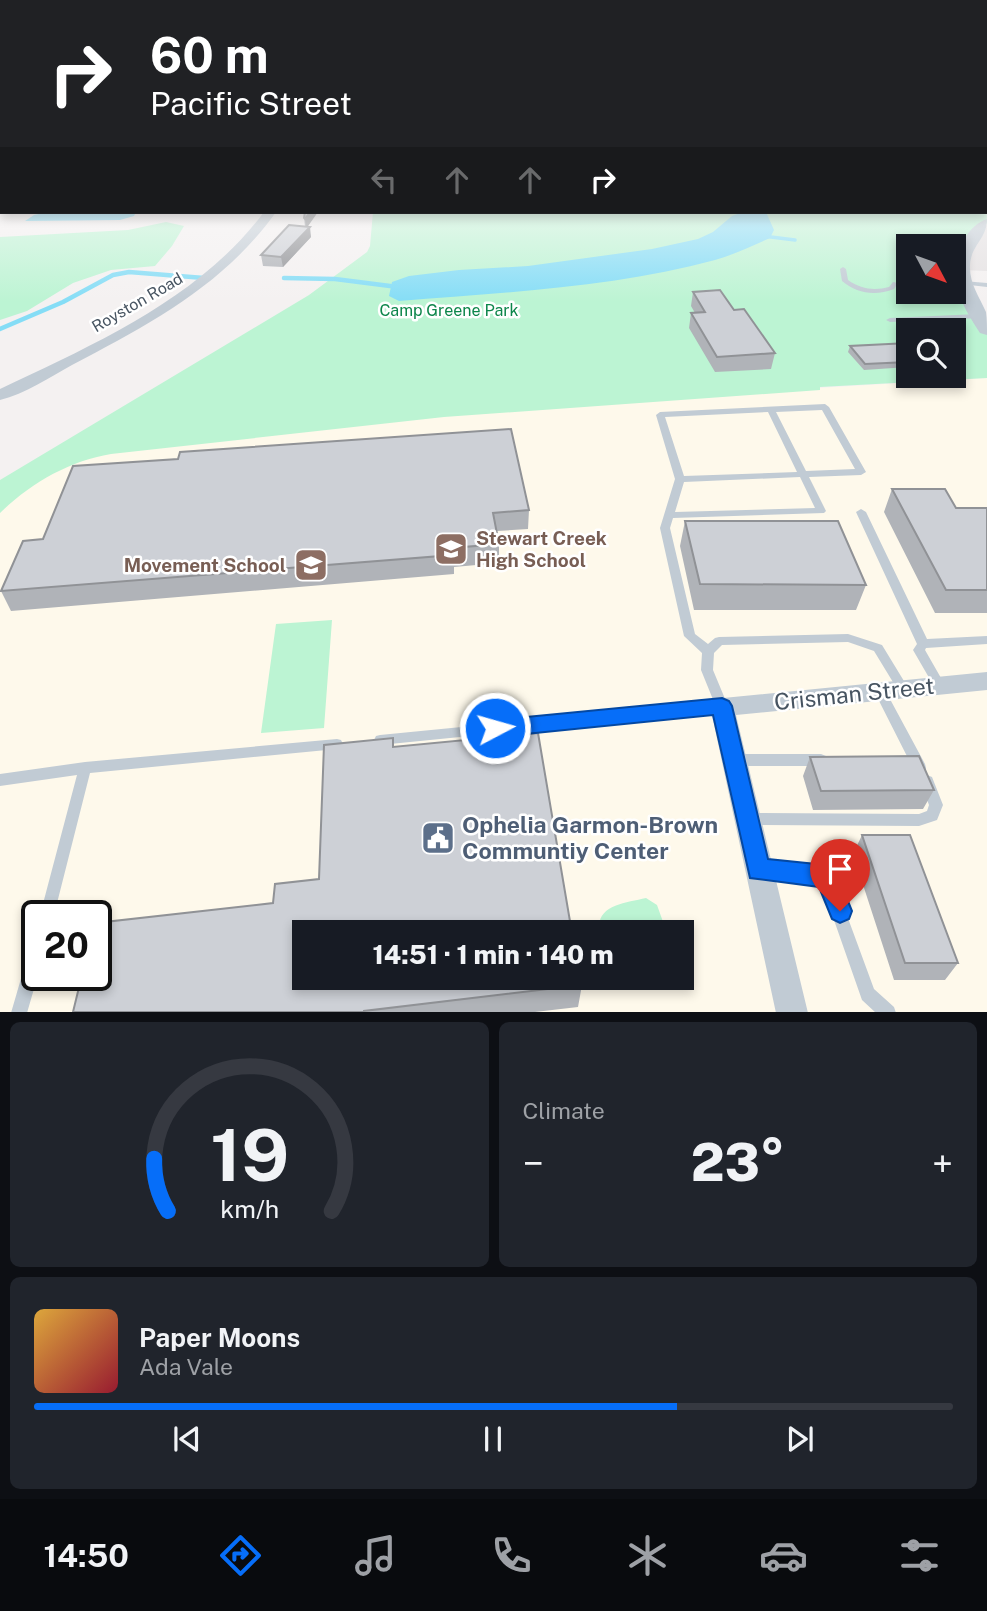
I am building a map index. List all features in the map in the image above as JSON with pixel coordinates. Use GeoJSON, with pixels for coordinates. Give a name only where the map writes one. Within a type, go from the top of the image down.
{"type":"FeatureCollection","features":[{"type":"Feature","properties":{"kind":"street","name":"Royston Road"},"geometry":{"type":"LineString","coordinates":[[0,395],[149,318],[198,288],[236,254],[268,214]]}},
{"type":"Feature","properties":{"kind":"street"},"geometry":{"type":"LineString","coordinates":[[966,248],[987,224]]}},
{"type":"Feature","properties":{"kind":"street"},"geometry":{"type":"LineString","coordinates":[[966,290],[983,323]]}},
{"type":"Feature","properties":{"kind":"street","name":"Crisman Street"},"geometry":{"type":"LineString","coordinates":[[722,706],[987,681]]}},
{"type":"Feature","properties":{"kind":"street"},"geometry":{"type":"LineString","coordinates":[[722,706],[792,1012]]}},
{"type":"Feature","properties":{"kind":"lane"},"geometry":{"type":"LineString","coordinates":[[843,269],[845,281],[863,290],[886,291],[895,283]]}},
{"type":"Feature","properties":{"kind":"lane"},"geometry":{"type":"LineString","coordinates":[[966,282],[987,285]]}},
{"type":"Feature","properties":{"kind":"lane"},"geometry":{"type":"LineString","coordinates":[[890,320],[983,323]]}},
{"type":"Feature","properties":{"kind":"lane"},"geometry":{"type":"LineString","coordinates":[[680,479],[861,472],[825,407],[660,415],[680,479],[665,527],[690,636],[708,651]]}},
{"type":"Feature","properties":{"kind":"lane"},"geometry":{"type":"LineString","coordinates":[[668,515],[821,510],[771,410]]}},
{"type":"Feature","properties":{"kind":"lane"},"geometry":{"type":"LineString","coordinates":[[861,512],[923,644]]}},
{"type":"Feature","properties":{"kind":"lane"},"geometry":{"type":"LineString","coordinates":[[0,780],[85,768],[722,706],[707,670],[708,651],[719,641],[848,638],[878,648],[909,760],[934,795],[936,805],[932,816],[919,820],[747,819]]}},
{"type":"Feature","properties":{"kind":"lane"},"geometry":{"type":"LineString","coordinates":[[923,644],[987,640]]}},
{"type":"Feature","properties":{"kind":"lane"},"geometry":{"type":"LineString","coordinates":[[923,644],[919,650],[939,685]]}},
{"type":"Feature","properties":{"kind":"lane"},"geometry":{"type":"LineString","coordinates":[[734,760],[835,760]]}},
{"type":"Feature","properties":{"kind":"lane"},"geometry":{"type":"LineString","coordinates":[[51,900],[85,768]]}},
{"type":"Feature","properties":{"kind":"lane"},"geometry":{"type":"LineString","coordinates":[[759,870],[826,877],[868,994],[887,1012]]}},
{"type":"Feature","properties":{"kind":"lane"},"geometry":{"type":"LineString","coordinates":[[19,1012],[25,991]]}},
{"type":"Feature","properties":{"kind":"shaded area"},"geometry":{"type":"Polygon","coordinates":[[[987,225],[987,271],[966,270],[966,258],[975,236],[987,225]]]}},
{"type":"Feature","properties":{"kind":"shaded area"},"geometry":{"type":"Polygon","coordinates":[[[987,378],[987,1012],[0,1012],[0,493],[102,430],[896,383],[896,388],[966,388],[966,379],[987,378]]]}},
{"type":"Feature","properties":{"kind":"green space","name":"Camp Greene Park"},"geometry":{"type":"Polygon","coordinates":[[[373,214],[987,214],[987,223],[966,245],[966,234],[896,234],[896,304],[966,304],[966,274],[970,308],[987,332],[987,378],[966,379],[966,318],[896,318],[896,383],[444,417],[111,454],[80,462],[51,475],[0,513],[0,480],[309,295],[367,252],[373,214]]]}},
{"type":"Feature","properties":{"kind":"green space"},"geometry":{"type":"Polygon","coordinates":[[[166,222],[184,226],[155,266],[111,270],[73,283],[27,311],[0,320],[0,237],[128,230],[166,222]]]}},
{"type":"Feature","properties":{"kind":"green space"},"geometry":{"type":"Polygon","coordinates":[[[332,620],[324,728],[261,733],[276,624],[332,620]]]}},
{"type":"Feature","properties":{"kind":"green space"},"geometry":{"type":"Polygon","coordinates":[[[646,898],[657,905],[662,920],[600,920],[606,911],[646,898]]]}},
{"type":"Feature","properties":{"kind":"water"},"geometry":{"type":"Polygon","coordinates":[[[135,214],[120,220],[25,221],[34,215],[135,214]]]}},
{"type":"Feature","properties":{"kind":"water"},"geometry":{"type":"Polygon","coordinates":[[[767,214],[774,230],[770,238],[722,258],[638,277],[518,292],[399,301],[389,296],[392,282],[409,276],[528,266],[652,249],[698,239],[713,232],[732,216],[767,214]]]}},
{"type":"Feature","properties":{"kind":"building"},"geometry":{"type":"Polygon","coordinates":[[[289,225],[310,227],[281,257],[261,255],[289,225]]]}},
{"type":"Feature","properties":{"kind":"building"},"geometry":{"type":"Polygon","coordinates":[[[720,290],[734,310],[744,309],[775,353],[717,357],[691,313],[705,312],[693,292],[720,290]]]}},
{"type":"Feature","properties":{"kind":"building"},"geometry":{"type":"Polygon","coordinates":[[[896,344],[896,363],[865,364],[850,346],[896,344]]]}},
{"type":"Feature","properties":{"kind":"building"},"geometry":{"type":"Polygon","coordinates":[[[511,429],[529,510],[493,513],[499,544],[452,548],[453,555],[1,591],[23,541],[43,539],[73,466],[178,459],[180,452],[511,429]]]}},
{"type":"Feature","properties":{"kind":"building"},"geometry":{"type":"Polygon","coordinates":[[[892,489],[945,489],[956,508],[987,508],[987,590],[946,590],[892,489]]]}},
{"type":"Feature","properties":{"kind":"building"},"geometry":{"type":"Polygon","coordinates":[[[685,521],[838,521],[866,585],[700,584],[685,521]]]}},
{"type":"Feature","properties":{"kind":"building","name":"Ophelia Garmon-Brown Communtiy Center"},"geometry":{"type":"Polygon","coordinates":[[[538,733],[570,920],[292,920],[292,990],[540,990],[364,1012],[73,1012],[78,991],[112,991],[112,921],[273,903],[275,884],[319,879],[324,745],[393,738],[393,747],[538,733]]]}},
{"type":"Feature","properties":{"kind":"building"},"geometry":{"type":"Polygon","coordinates":[[[919,756],[934,790],[821,791],[810,757],[919,756]]]}},
{"type":"Feature","properties":{"kind":"building"},"geometry":{"type":"Polygon","coordinates":[[[862,835],[910,835],[958,963],[905,963],[862,835]]]}},
{"type":"Feature","properties":{"kind":"waterway"},"geometry":{"type":"LineString","coordinates":[[763,236],[795,240]]}},
{"type":"Feature","properties":{"kind":"waterway"},"geometry":{"type":"LineString","coordinates":[[0,329],[63,302],[113,275],[129,272],[204,278]]}},
{"type":"Feature","properties":{"kind":"waterway"},"geometry":{"type":"LineString","coordinates":[[284,278],[335,279],[398,287]]}},
{"type":"Feature","properties":{"kind":"place","name":"Stewart Creek High School"},"geometry":{"type":"Point","coordinates":[451,549]}},
{"type":"Feature","properties":{"kind":"place","name":"Movement School"},"geometry":{"type":"Point","coordinates":[311,565]}},
{"type":"Feature","properties":{"kind":"place","name":"Ophelia Garmon-Brown Communtiy Center"},"geometry":{"type":"Point","coordinates":[438,838]}},
{"type":"Feature","properties":{"kind":"route"},"geometry":{"type":"LineString","coordinates":[[495,728],[722,706],[759,870],[826,877],[840,911]]}}]}
